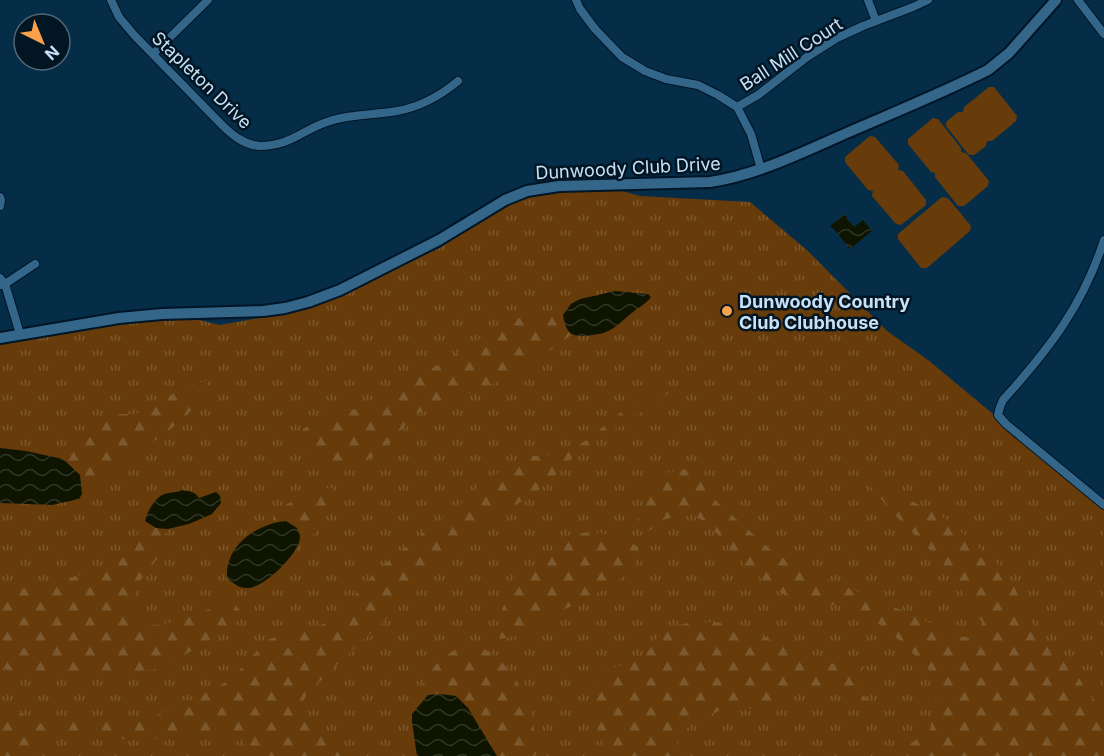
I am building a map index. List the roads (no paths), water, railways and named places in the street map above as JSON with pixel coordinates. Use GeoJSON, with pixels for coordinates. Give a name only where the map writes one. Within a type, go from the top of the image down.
{"type":"FeatureCollection","features":[{"type":"Feature","properties":{"kind":"street","name":"Stapleton Drive"},"geometry":{"type":"LineString","coordinates":[[111,0],[119,17],[135,36],[232,134],[247,143],[259,146],[281,144],[324,123],[345,117],[398,111],[422,104],[444,93],[458,81]]}},
{"type":"Feature","properties":{"kind":"street"},"geometry":{"type":"LineString","coordinates":[[153,54],[208,0]]}},
{"type":"Feature","properties":{"kind":"street"},"geometry":{"type":"LineString","coordinates":[[576,0],[595,29],[622,57],[645,71],[666,79],[698,85],[737,107],[751,134],[761,168]]}},
{"type":"Feature","properties":{"kind":"street"},"geometry":{"type":"LineString","coordinates":[[868,0],[876,21]]}},
{"type":"Feature","properties":{"kind":"street","name":"Ball Mill Court"},"geometry":{"type":"LineString","coordinates":[[737,107],[758,95],[826,44],[850,31],[913,8],[928,0]]}},
{"type":"Feature","properties":{"kind":"street","name":"Dunwoody Club Drive"},"geometry":{"type":"LineString","coordinates":[[0,338],[119,318],[162,314],[263,311],[308,302],[340,290],[439,240],[505,200],[527,190],[559,186],[710,182],[732,179],[988,70],[1009,53],[1056,0]]}},
{"type":"Feature","properties":{"kind":"street"},"geometry":{"type":"LineString","coordinates":[[1078,0],[1104,34]]}},
{"type":"Feature","properties":{"kind":"street"},"geometry":{"type":"LineString","coordinates":[[0,197],[0,206]]}},
{"type":"Feature","properties":{"kind":"street"},"geometry":{"type":"LineString","coordinates":[[1104,240],[1092,274],[1071,315],[1050,345],[1003,400],[998,415],[1104,505]]}},
{"type":"Feature","properties":{"kind":"street"},"geometry":{"type":"LineString","coordinates":[[20,334],[2,282],[35,264]]}},
{"type":"Feature","properties":{"kind":"water"},"geometry":{"type":"Polygon","coordinates":[[[845,214],[854,227],[863,220],[872,231],[850,249],[830,226],[845,214]]]}},
{"type":"Feature","properties":{"kind":"water"},"geometry":{"type":"Polygon","coordinates":[[[615,291],[648,294],[651,297],[617,326],[604,333],[580,336],[568,331],[563,315],[571,304],[580,299],[615,291]]]}},
{"type":"Feature","properties":{"kind":"water"},"geometry":{"type":"Polygon","coordinates":[[[0,448],[63,459],[80,475],[82,494],[79,499],[52,505],[0,503],[0,448]]]}},
{"type":"Feature","properties":{"kind":"water"},"geometry":{"type":"Polygon","coordinates":[[[183,490],[196,494],[199,498],[216,492],[220,496],[221,503],[212,514],[189,524],[168,529],[156,528],[145,521],[151,506],[159,497],[183,490]]]}},
{"type":"Feature","properties":{"kind":"water"},"geometry":{"type":"Polygon","coordinates":[[[286,521],[297,528],[300,537],[294,552],[280,568],[263,582],[248,588],[239,587],[227,578],[231,556],[245,538],[264,527],[286,521]]]}},
{"type":"Feature","properties":{"kind":"water"},"geometry":{"type":"Polygon","coordinates":[[[428,695],[456,696],[468,708],[497,756],[417,756],[412,714],[428,695]]]}},
{"type":"Feature","properties":{"kind":"place","name":"Dunwoody Country Club Clubhouse"},"geometry":{"type":"Point","coordinates":[727,311]}}]}
